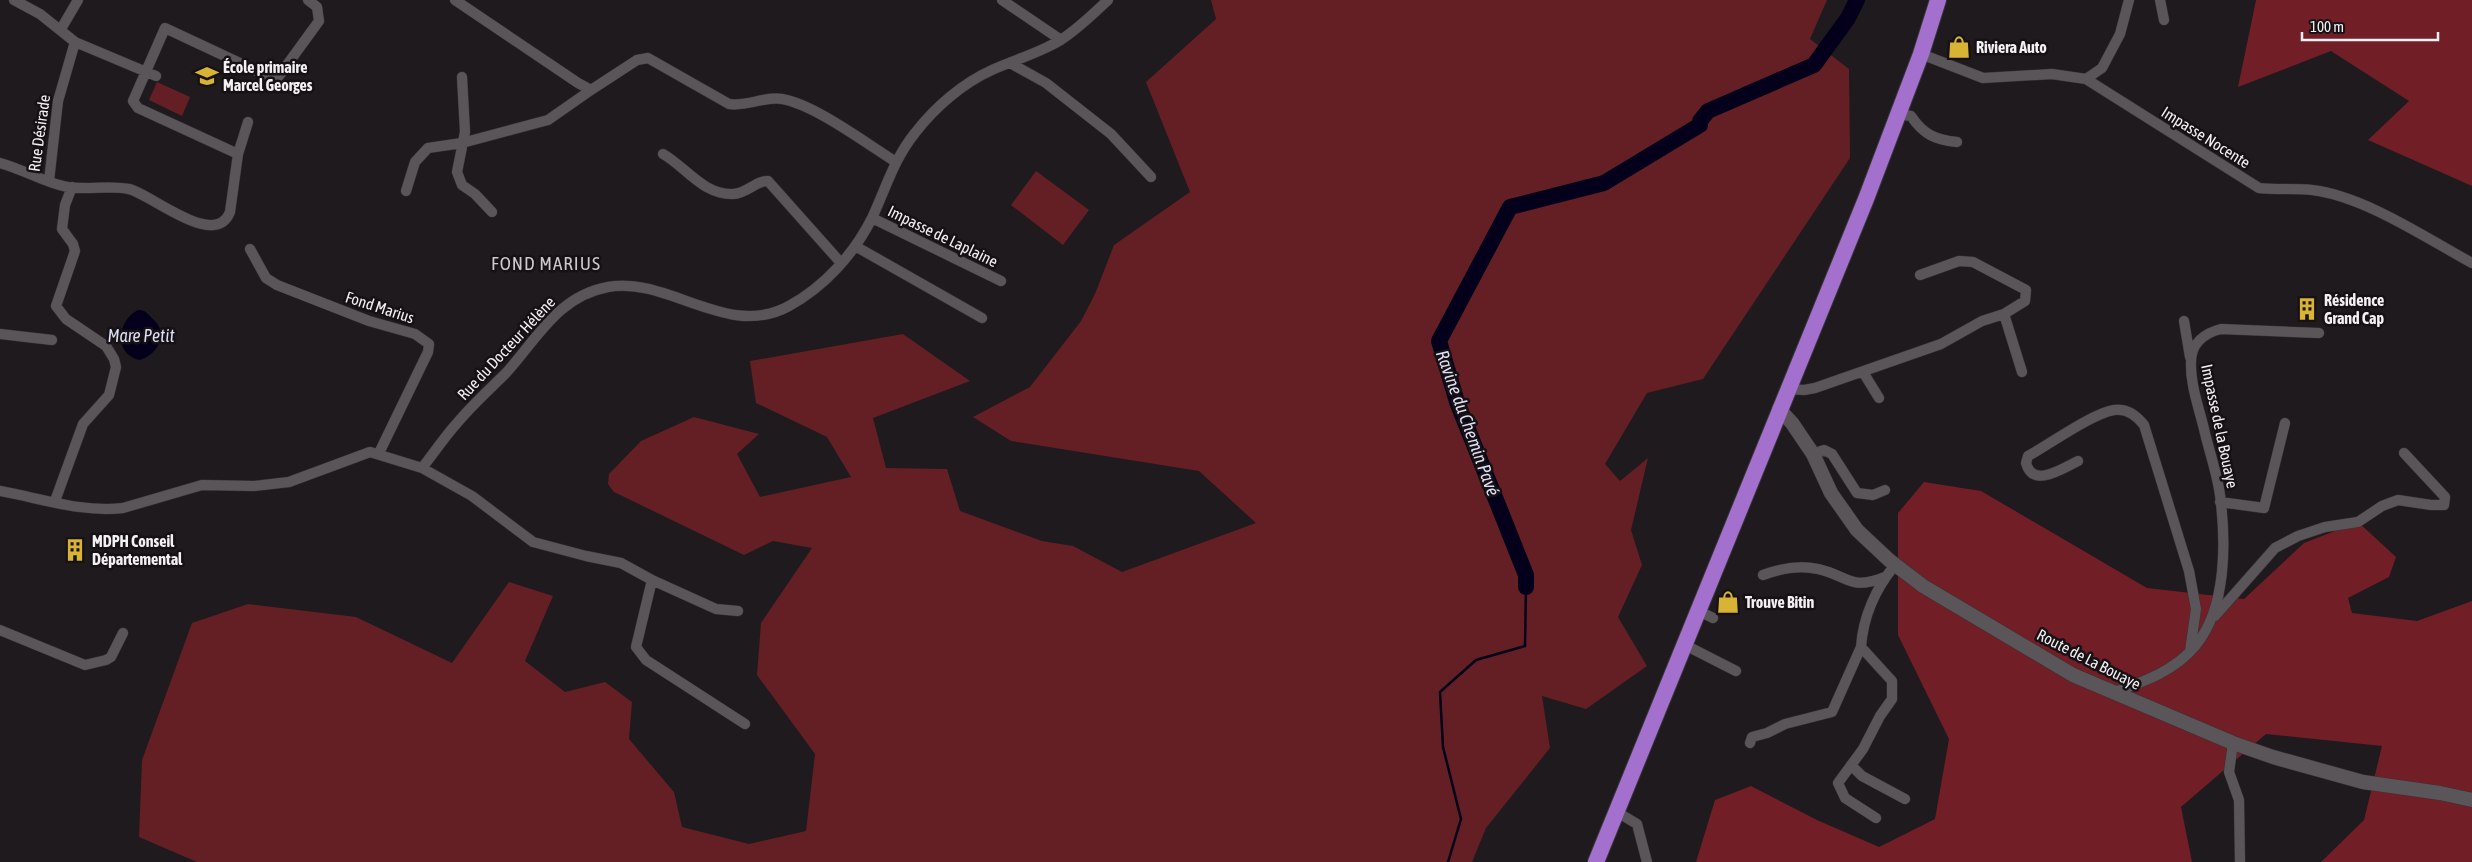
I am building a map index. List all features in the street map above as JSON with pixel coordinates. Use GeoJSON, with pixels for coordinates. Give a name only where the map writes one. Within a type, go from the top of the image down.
{"type":"FeatureCollection","features":[{"type":"Feature","properties":{"kind":"highway"},"geometry":{"type":"LineString","coordinates":[[1596,862],[1618,812],[1683,644],[1898,114],[1940,0]]}},
{"type":"Feature","properties":{"kind":"main road","name":"Route de La Bouaye"},"geometry":{"type":"LineString","coordinates":[[1779,409],[1792,423],[1813,454],[1830,494],[1858,530],[1895,565],[1923,586],[2037,654],[2112,693],[2233,743],[2339,776],[2472,800]]}},
{"type":"Feature","properties":{"kind":"street"},"geometry":{"type":"LineString","coordinates":[[14,0],[61,29],[75,42],[156,76]]}},
{"type":"Feature","properties":{"kind":"street"},"geometry":{"type":"LineString","coordinates":[[61,29],[78,0]]}},
{"type":"Feature","properties":{"kind":"street"},"geometry":{"type":"LineString","coordinates":[[238,154],[138,108],[133,98],[145,71],[165,28],[276,80],[319,21],[317,7],[308,0]]}},
{"type":"Feature","properties":{"kind":"street"},"geometry":{"type":"LineString","coordinates":[[455,0],[591,90]]}},
{"type":"Feature","properties":{"kind":"street"},"geometry":{"type":"LineString","coordinates":[[1002,0],[1061,40]]}},
{"type":"Feature","properties":{"kind":"street","name":"Rue du Docteur Hélène"},"geometry":{"type":"LineString","coordinates":[[422,468],[459,421],[507,372],[545,324],[571,301],[581,295],[608,287],[630,285],[724,313],[757,316],[773,313],[816,289],[841,264],[854,246],[872,218],[886,181],[896,162],[917,130],[943,104],[968,84],[1061,40],[1108,0]]}},
{"type":"Feature","properties":{"kind":"street"},"geometry":{"type":"LineString","coordinates":[[2086,79],[2102,68],[2120,34],[2129,0]]}},
{"type":"Feature","properties":{"kind":"street"},"geometry":{"type":"LineString","coordinates":[[2160,0],[2164,20]]}},
{"type":"Feature","properties":{"kind":"street","name":"Rue Désirade"},"geometry":{"type":"LineString","coordinates":[[0,163],[21,168],[49,181],[58,100],[75,42]]}},
{"type":"Feature","properties":{"kind":"street","name":"Impasse Nocente"},"geometry":{"type":"LineString","coordinates":[[1921,54],[1983,78],[2052,74],[2086,79],[2259,188],[2312,190],[2350,200],[2472,263]]}},
{"type":"Feature","properties":{"kind":"street"},"geometry":{"type":"LineString","coordinates":[[406,191],[414,162],[422,152],[444,144],[462,143],[548,120],[637,60],[648,58],[659,62],[729,104],[742,104],[769,98],[798,103],[896,162]]}},
{"type":"Feature","properties":{"kind":"street"},"geometry":{"type":"LineString","coordinates":[[1010,63],[1046,82],[1111,134],[1151,177]]}},
{"type":"Feature","properties":{"kind":"street"},"geometry":{"type":"LineString","coordinates":[[462,77],[465,116],[457,172],[462,186],[476,194],[492,212]]}},
{"type":"Feature","properties":{"kind":"street"},"geometry":{"type":"LineString","coordinates":[[1898,114],[1911,116],[1921,131],[1946,141],[1958,142]]}},
{"type":"Feature","properties":{"kind":"street"},"geometry":{"type":"LineString","coordinates":[[49,181],[72,187],[129,189],[154,200],[183,218],[216,224],[224,220],[230,212],[238,154],[248,122]]}},
{"type":"Feature","properties":{"kind":"street"},"geometry":{"type":"LineString","coordinates":[[663,154],[691,178],[721,193],[740,193],[759,183],[768,182],[841,264]]}},
{"type":"Feature","properties":{"kind":"street"},"geometry":{"type":"LineString","coordinates":[[55,501],[83,424],[109,395],[116,368],[114,359],[106,346],[66,320],[56,306],[75,251],[73,244],[62,229],[66,205],[72,187]]}},
{"type":"Feature","properties":{"kind":"street","name":"Impasse de Laplaine"},"geometry":{"type":"LineString","coordinates":[[872,218],[1000,281]]}},
{"type":"Feature","properties":{"kind":"street"},"geometry":{"type":"LineString","coordinates":[[854,246],[982,318]]}},
{"type":"Feature","properties":{"kind":"street","name":"Fond Marius"},"geometry":{"type":"LineString","coordinates":[[250,249],[266,278],[277,285],[369,321],[415,334],[429,344],[428,352],[379,453]]}},
{"type":"Feature","properties":{"kind":"street"},"geometry":{"type":"LineString","coordinates":[[1787,389],[1804,390],[1863,372],[1941,344],[1982,321],[2004,314],[2025,301],[2026,290],[1973,262],[1959,261],[1920,275]]}},
{"type":"Feature","properties":{"kind":"street"},"geometry":{"type":"LineString","coordinates":[[2004,314],[2022,372]]}},
{"type":"Feature","properties":{"kind":"street"},"geometry":{"type":"LineString","coordinates":[[2184,321],[2191,363]]}},
{"type":"Feature","properties":{"kind":"street","name":"Impasse de la Bouaye"},"geometry":{"type":"LineString","coordinates":[[2112,693],[2148,679],[2175,665],[2197,644],[2213,618],[2219,596],[2223,557],[2220,502],[2194,387],[2191,363],[2193,349],[2199,340],[2210,332],[2238,330],[2319,333]]}},
{"type":"Feature","properties":{"kind":"street"},"geometry":{"type":"LineString","coordinates":[[0,334],[52,340]]}},
{"type":"Feature","properties":{"kind":"street"},"geometry":{"type":"LineString","coordinates":[[1863,372],[1879,398]]}},
{"type":"Feature","properties":{"kind":"street"},"geometry":{"type":"LineString","coordinates":[[2078,461],[2046,476],[2032,473],[2028,470],[2026,463],[2028,456],[2101,415],[2116,410],[2126,411],[2138,416],[2144,425],[2189,571],[2196,608],[2190,651]]}},
{"type":"Feature","properties":{"kind":"street","name":"Impasse de la Bouaye"},"geometry":{"type":"LineString","coordinates":[[2220,502],[2264,508],[2285,424]]}},
{"type":"Feature","properties":{"kind":"street"},"geometry":{"type":"LineString","coordinates":[[1813,454],[1824,450],[1832,454],[1857,493],[1873,495],[1885,490]]}},
{"type":"Feature","properties":{"kind":"street"},"geometry":{"type":"LineString","coordinates":[[0,491],[87,509],[123,508],[202,485],[254,486],[289,482],[360,454],[379,453],[422,468],[472,496],[533,542],[621,563],[652,580],[716,609],[738,612]]}},
{"type":"Feature","properties":{"kind":"street"},"geometry":{"type":"LineString","coordinates":[[2213,618],[2275,548],[2298,536],[2325,527],[2358,522],[2382,506],[2398,500],[2444,505],[2446,497],[2404,453]]}},
{"type":"Feature","properties":{"kind":"street"},"geometry":{"type":"LineString","coordinates":[[1750,743],[1752,737],[1767,733],[1785,724],[1832,712],[1862,647],[1867,614],[1885,577],[1895,565]]}},
{"type":"Feature","properties":{"kind":"street"},"geometry":{"type":"LineString","coordinates":[[1763,575],[1779,569],[1817,569],[1860,585],[1885,577]]}},
{"type":"Feature","properties":{"kind":"street"},"geometry":{"type":"LineString","coordinates":[[652,580],[636,647],[646,660],[745,724]]}},
{"type":"Feature","properties":{"kind":"street"},"geometry":{"type":"LineString","coordinates":[[1697,610],[1714,618]]}},
{"type":"Feature","properties":{"kind":"street"},"geometry":{"type":"LineString","coordinates":[[0,630],[85,665],[108,659],[123,633]]}},
{"type":"Feature","properties":{"kind":"street"},"geometry":{"type":"LineString","coordinates":[[1683,644],[1736,671]]}},
{"type":"Feature","properties":{"kind":"street"},"geometry":{"type":"LineString","coordinates":[[1862,647],[1892,681],[1892,699],[1880,716],[1864,749],[1838,783],[1845,798],[1876,818]]}},
{"type":"Feature","properties":{"kind":"street"},"geometry":{"type":"LineString","coordinates":[[2233,743],[2229,772],[2239,800],[2240,862]]}},
{"type":"Feature","properties":{"kind":"street"},"geometry":{"type":"LineString","coordinates":[[1851,765],[1862,776],[1905,799]]}},
{"type":"Feature","properties":{"kind":"street"},"geometry":{"type":"LineString","coordinates":[[1618,812],[1637,824],[1647,862]]}},
{"type":"Feature","properties":{"kind":"shaded area"},"geometry":{"type":"Polygon","coordinates":[[[1211,0],[1827,0],[1810,39],[1849,69],[1850,158],[1703,379],[1647,393],[1605,464],[1620,481],[1648,458],[1631,530],[1642,565],[1618,617],[1647,666],[1586,709],[1542,696],[1550,748],[1486,828],[1472,862],[197,862],[139,837],[142,760],[192,623],[248,604],[356,617],[452,663],[509,582],[553,596],[525,661],[565,692],[605,682],[632,702],[629,739],[674,792],[682,827],[749,844],[806,831],[815,754],[757,675],[761,623],[812,548],[773,541],[744,555],[614,492],[608,484],[609,474],[641,441],[694,417],[759,434],[737,454],[760,497],[851,477],[827,437],[756,403],[750,361],[903,334],[970,381],[873,418],[886,468],[947,469],[960,511],[1042,541],[1073,546],[1122,572],[1256,523],[1199,471],[1011,441],[973,417],[1030,387],[1081,321],[1095,294],[1114,245],[1190,192],[1146,82],[1216,19],[1211,0]]]}},
{"type":"Feature","properties":{"kind":"shaded area"},"geometry":{"type":"Polygon","coordinates":[[[2256,0],[2472,0],[2472,186],[2368,140],[2409,101],[2331,51],[2238,87],[2256,0]]]}},
{"type":"Feature","properties":{"kind":"shaded area"},"geometry":{"type":"Polygon","coordinates":[[[157,82],[190,97],[182,116],[149,100],[157,82]]]}},
{"type":"Feature","properties":{"kind":"shaded area"},"geometry":{"type":"Polygon","coordinates":[[[1036,171],[1089,210],[1063,245],[1011,205],[1036,171]]]}},
{"type":"Feature","properties":{"kind":"shaded area"},"geometry":{"type":"Polygon","coordinates":[[[1924,482],[1981,491],[2147,588],[2244,599],[2304,543],[2358,522],[2396,557],[2389,577],[2348,598],[2352,613],[2417,621],[2472,601],[2472,862],[2321,862],[2364,820],[2382,746],[2266,734],[2181,807],[2192,862],[1696,862],[1715,800],[1751,786],[1817,820],[1879,847],[1935,819],[1949,739],[1898,635],[1898,513],[1924,482]]]}},
{"type":"Feature","properties":{"kind":"water","name":"Mare Petit"},"geometry":{"type":"Polygon","coordinates":[[[138,310],[147,313],[161,332],[161,338],[156,349],[145,358],[139,360],[125,351],[121,336],[126,321],[138,310]]]}},
{"type":"Feature","properties":{"kind":"waterway","name":"Ravine du Chemin Pavé"},"geometry":{"type":"LineString","coordinates":[[1526,587],[1526,575],[1457,402],[1439,341],[1510,207],[1604,183],[1700,125],[1700,121],[1708,111],[1814,65],[1848,18],[1857,0]]}},
{"type":"Feature","properties":{"kind":"waterway","name":"Ravine du Chemin Pavé"},"geometry":{"type":"LineString","coordinates":[[1448,862],[1461,819],[1443,747],[1440,692],[1476,660],[1525,646],[1526,587]]}},
{"type":"Feature","properties":{"kind":"place","name":"Riviera Auto"},"geometry":{"type":"Point","coordinates":[1959,47]}},
{"type":"Feature","properties":{"kind":"place","name":"École primaire Marcel Georges"},"geometry":{"type":"Point","coordinates":[207,76]}},
{"type":"Feature","properties":{"kind":"place","name":"Résidence Grand Cap"},"geometry":{"type":"Point","coordinates":[2307,309]}},
{"type":"Feature","properties":{"kind":"place","name":"MDPH Conseil Départemental"},"geometry":{"type":"Point","coordinates":[75,550]}},
{"type":"Feature","properties":{"kind":"place","name":"Trouve Bitin"},"geometry":{"type":"Point","coordinates":[1728,602]}},
{"type":"Feature","properties":{"kind":"district","name":"FOND MARIUS"},"geometry":{"type":"Point","coordinates":[546,263]}}]}
